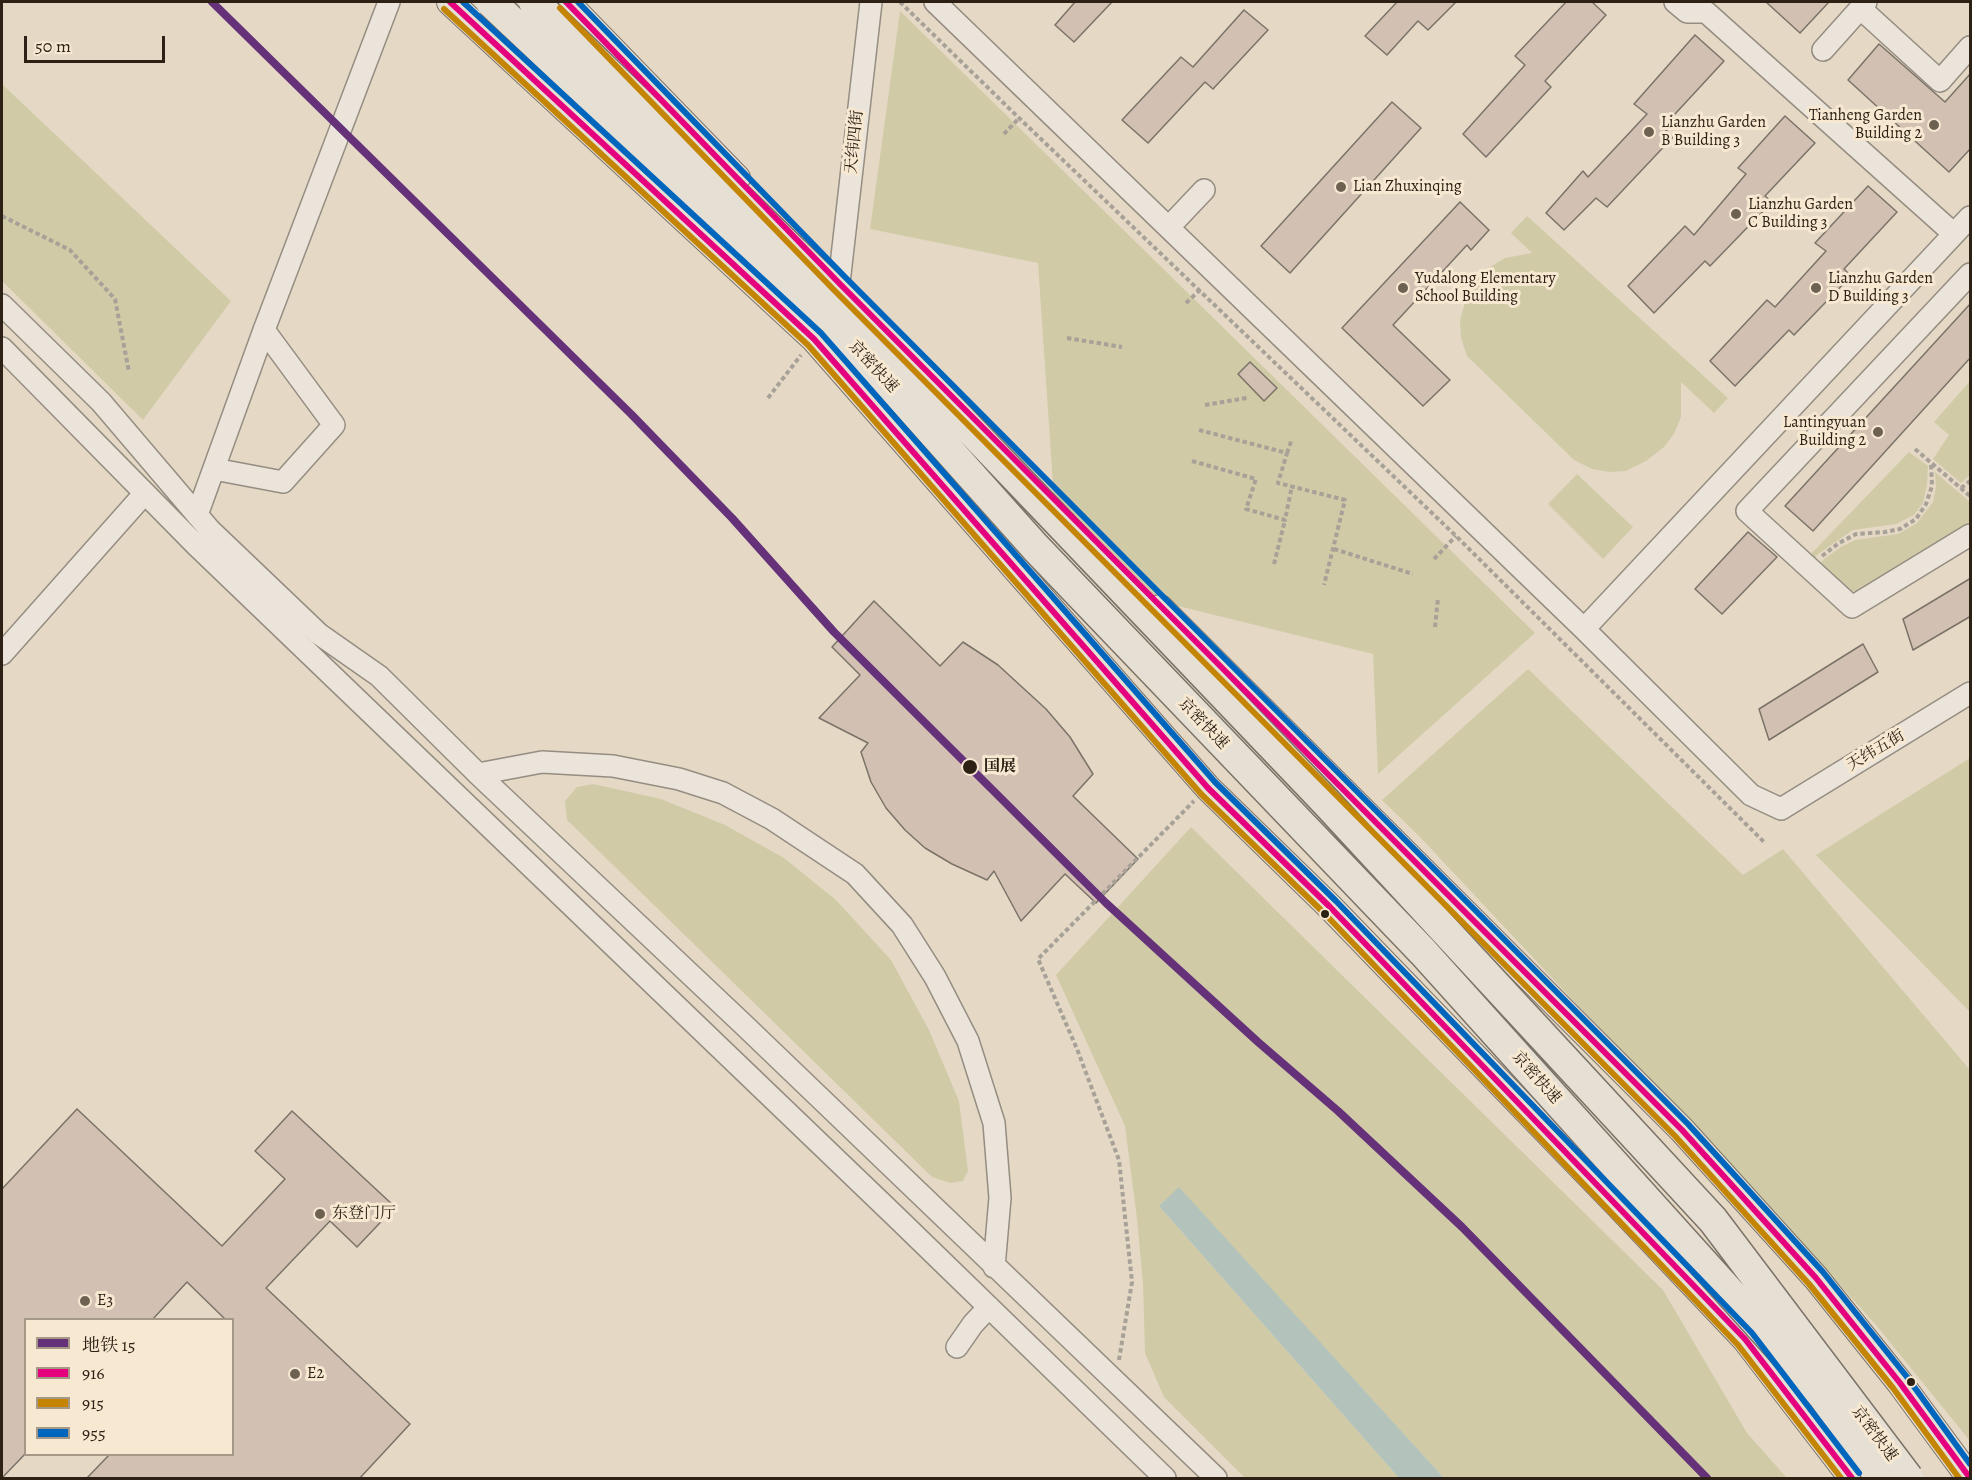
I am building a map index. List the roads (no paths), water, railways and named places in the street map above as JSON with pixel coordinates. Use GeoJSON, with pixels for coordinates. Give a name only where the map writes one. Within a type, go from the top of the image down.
{"type":"FeatureCollection","features":[{"type":"Feature","properties":{"kind":"highway","name":"京密快速"},"geometry":{"type":"LineString","coordinates":[[491,2],[860,350],[1036,548],[1423,952],[1715,1278],[1824,1396],[1881,1479]]}},
{"type":"Feature","properties":{"kind":"highway","name":"京密快速"},"geometry":{"type":"LineString","coordinates":[[534,2],[877,332],[1334,811],[1713,1220],[1908,1479]]}},
{"type":"Feature","properties":{"kind":"main road"},"geometry":{"type":"LineString","coordinates":[[450,2],[814,339],[1208,788],[1338,916],[1617,1203],[1745,1339],[1852,1479]]}},
{"type":"Feature","properties":{"kind":"main road"},"geometry":{"type":"LineString","coordinates":[[566,2],[838,283],[1682,1130],[1816,1278],[1900,1383],[1971,1479]]}},
{"type":"Feature","properties":{"kind":"street"},"geometry":{"type":"LineString","coordinates":[[197,515],[264,330],[389,2]]}},
{"type":"Feature","properties":{"kind":"street","name":"天纬四街"},"geometry":{"type":"LineString","coordinates":[[838,283],[871,2]]}},
{"type":"Feature","properties":{"kind":"street"},"geometry":{"type":"LineString","coordinates":[[935,2],[1584,629],[1725,490],[1971,217]]}},
{"type":"Feature","properties":{"kind":"street"},"geometry":{"type":"LineString","coordinates":[[1675,2],[1687,12],[1706,12],[1954,234]]}},
{"type":"Feature","properties":{"kind":"street"},"geometry":{"type":"LineString","coordinates":[[1822,50],[1863,5],[1940,81],[1971,47]]}},
{"type":"Feature","properties":{"kind":"street"},"geometry":{"type":"LineString","coordinates":[[1169,227],[1204,190]]}},
{"type":"Feature","properties":{"kind":"street"},"geometry":{"type":"LineString","coordinates":[[1971,274],[1747,511],[1852,607],[1971,535]]}},
{"type":"Feature","properties":{"kind":"street"},"geometry":{"type":"LineString","coordinates":[[2,305],[101,402],[210,530],[319,634],[379,676],[478,774],[744,1025],[1216,1479]]}},
{"type":"Feature","properties":{"kind":"street"},"geometry":{"type":"LineString","coordinates":[[214,470],[283,482],[334,425],[264,330]]}},
{"type":"Feature","properties":{"kind":"street"},"geometry":{"type":"LineString","coordinates":[[2,348],[196,545],[989,1307],[1164,1479]]}},
{"type":"Feature","properties":{"kind":"street"},"geometry":{"type":"LineString","coordinates":[[2,654],[145,493]]}},
{"type":"Feature","properties":{"kind":"street","name":"天纬五街"},"geometry":{"type":"LineString","coordinates":[[1584,629],[1751,795],[1781,809],[1971,693]]}},
{"type":"Feature","properties":{"kind":"street"},"geometry":{"type":"LineString","coordinates":[[478,774],[542,762],[613,766],[679,779],[723,793],[772,819],[855,874],[902,925],[935,977],[968,1041],[994,1123],[1000,1198],[994,1267]]}},
{"type":"Feature","properties":{"kind":"street"},"geometry":{"type":"LineString","coordinates":[[957,1347],[973,1324],[989,1307]]}},
{"type":"Feature","properties":{"kind":"metro line","name":"15"},"geometry":{"type":"LineString","coordinates":[[212,2],[631,414],[732,518],[834,632],[1106,903],[1258,1042],[1338,1111],[1462,1227],[1707,1478]]}},
{"type":"Feature","properties":{"kind":"place","name":"Tianheng Garden Building 2"},"geometry":{"type":"Point","coordinates":[1934,125]}},
{"type":"Feature","properties":{"kind":"place","name":"Lianzhu Garden B Building 3"},"geometry":{"type":"Point","coordinates":[1649,132]}},
{"type":"Feature","properties":{"kind":"place","name":"Lian Zhuxinqing"},"geometry":{"type":"Point","coordinates":[1341,187]}},
{"type":"Feature","properties":{"kind":"place","name":"Lianzhu Garden C Building 3"},"geometry":{"type":"Point","coordinates":[1736,214]}},
{"type":"Feature","properties":{"kind":"place","name":"Yudalong Elementary School Building"},"geometry":{"type":"Point","coordinates":[1403,288]}},
{"type":"Feature","properties":{"kind":"place","name":"Lianzhu Garden D Building 3"},"geometry":{"type":"Point","coordinates":[1816,288]}},
{"type":"Feature","properties":{"kind":"place","name":"Lantingyuan Building 2"},"geometry":{"type":"Point","coordinates":[1878,432]}},
{"type":"Feature","properties":{"kind":"place","name":"国展"},"geometry":{"type":"Point","coordinates":[970,767]}},
{"type":"Feature","properties":{"kind":"place","name":"东登门厅"},"geometry":{"type":"Point","coordinates":[320,1214]}},
{"type":"Feature","properties":{"kind":"place","name":"E3"},"geometry":{"type":"Point","coordinates":[85,1301]}},
{"type":"Feature","properties":{"kind":"place","name":"E2"},"geometry":{"type":"Point","coordinates":[295,1374]}}]}
